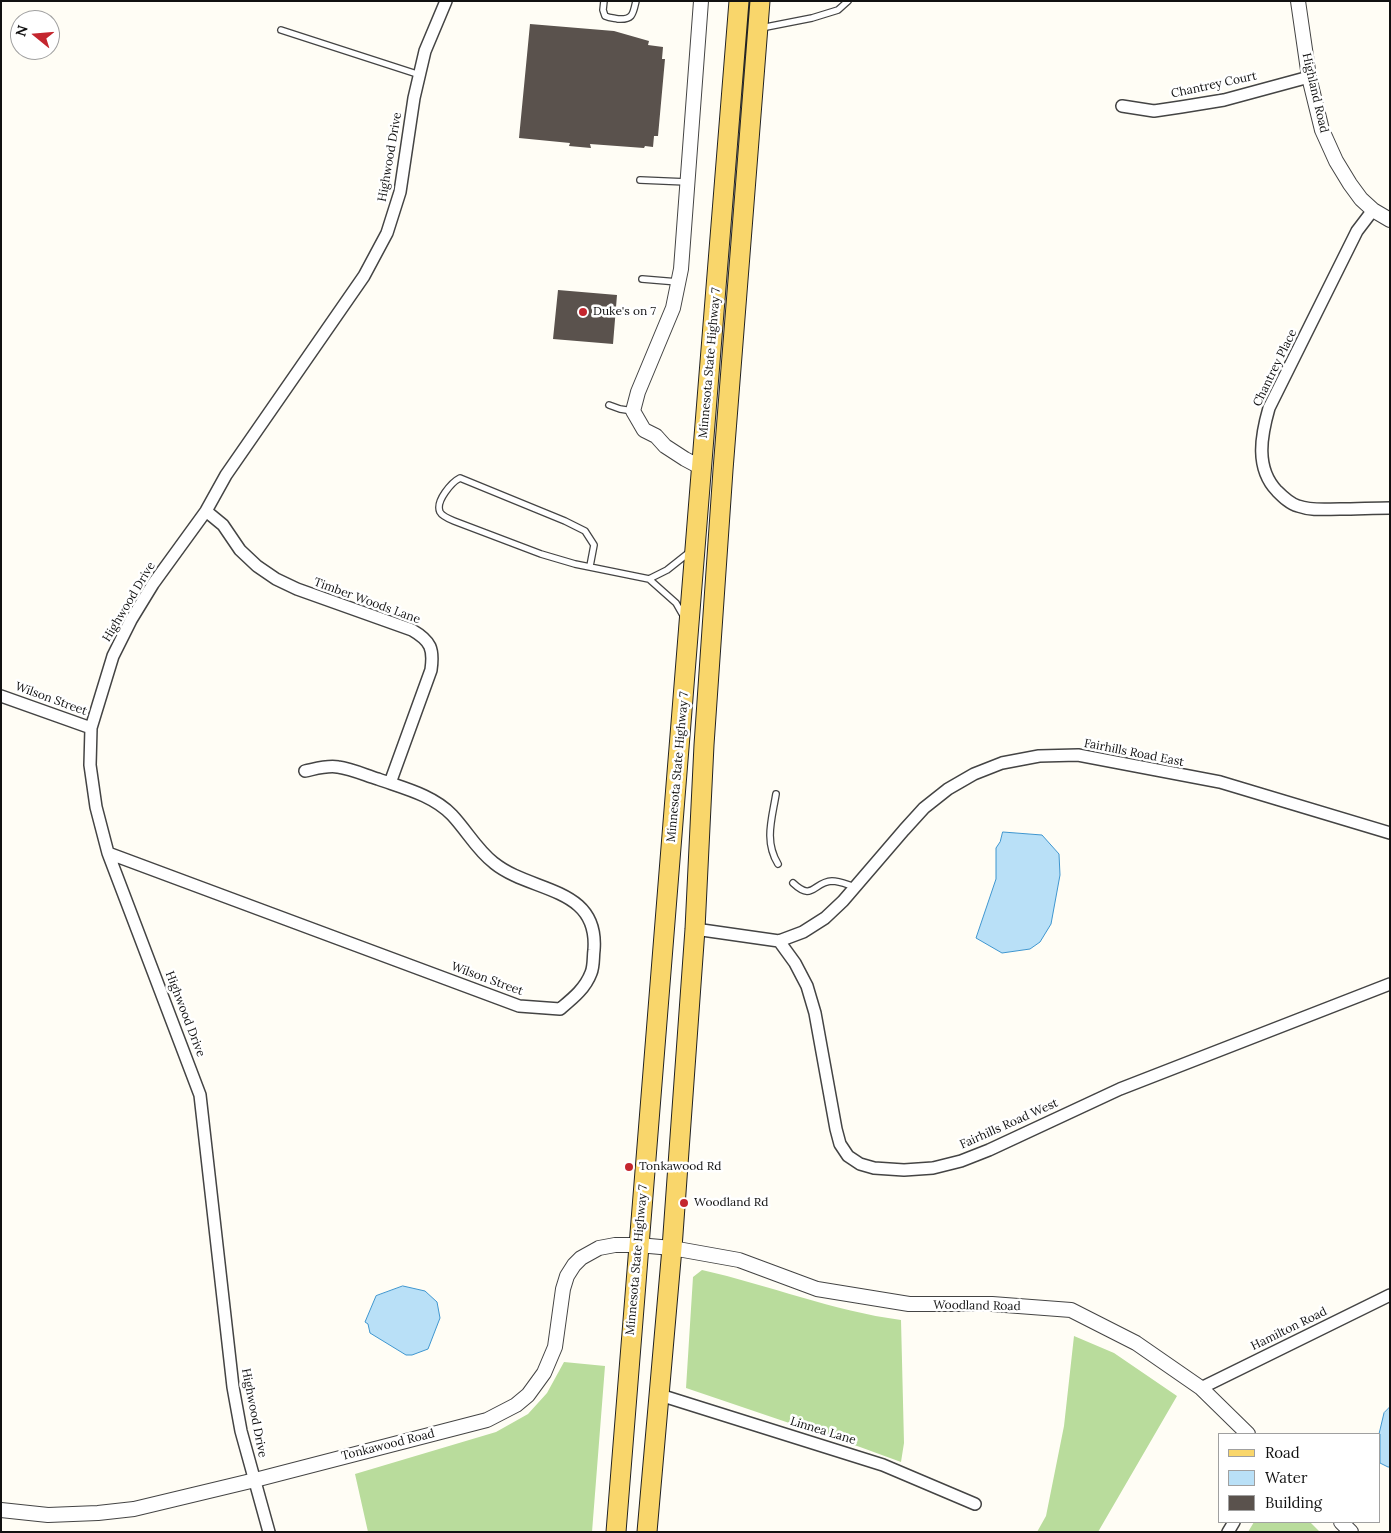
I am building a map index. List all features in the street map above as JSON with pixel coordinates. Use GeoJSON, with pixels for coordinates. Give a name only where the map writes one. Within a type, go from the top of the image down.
{"type":"FeatureCollection","features":[{"type":"Feature","properties":{"kind":"main road","name":"Minnesota State Highway 7"},"geometry":{"type":"LineString","coordinates":[[616,1532],[739,1]]}},
{"type":"Feature","properties":{"kind":"main road","name":"Minnesota State Highway 7"},"geometry":{"type":"LineString","coordinates":[[647,1532],[672,1248],[695,929],[704,745],[760,1]]}},
{"type":"Feature","properties":{"kind":"street","name":"Highwood Drive"},"geometry":{"type":"LineString","coordinates":[[269,1532],[242,1431],[233,1386],[200,1095],[108,853],[96,807],[91,773],[91,728],[113,656],[131,620],[153,584],[206,512],[226,475],[364,276],[387,233],[400,192],[414,98],[425,51],[446,1]]}},
{"type":"Feature","properties":{"kind":"street"},"geometry":{"type":"LineString","coordinates":[[701,1],[681,269],[672,308],[638,392],[633,411],[644,430],[656,436],[665,446],[685,460],[702,468]]}},
{"type":"Feature","properties":{"kind":"street","name":"Highland Road"},"geometry":{"type":"LineString","coordinates":[[1298,1],[1309,77],[1322,130],[1336,161],[1361,199],[1373,210],[1390,220]]}},
{"type":"Feature","properties":{"kind":"street","name":"Chantrey Court"},"geometry":{"type":"LineString","coordinates":[[1122,106],[1154,110],[1180,108],[1224,100],[1309,77]]}},
{"type":"Feature","properties":{"kind":"street","name":"Chantrey Place"},"geometry":{"type":"LineString","coordinates":[[1373,210],[1357,231],[1269,408],[1261,448],[1263,468],[1271,485],[1284,498],[1298,506],[1314,509],[1390,508]]}},
{"type":"Feature","properties":{"kind":"street","name":"Timber Woods Lane"},"geometry":{"type":"LineString","coordinates":[[206,512],[223,525],[240,550],[257,566],[276,579],[297,590],[412,630],[423,636],[430,646],[433,658],[431,670],[390,783]]}},
{"type":"Feature","properties":{"kind":"street","name":"Wilson Street"},"geometry":{"type":"LineString","coordinates":[[1,696],[91,728]]}},
{"type":"Feature","properties":{"kind":"street","name":"Fairhills Road East"},"geometry":{"type":"LineString","coordinates":[[695,929],[779,941],[803,932],[825,918],[844,901],[917,815],[948,788],[974,774],[1002,763],[1039,756],[1078,756],[1220,782],[1390,833]]}},
{"type":"Feature","properties":{"kind":"street","name":"Wilson Street"},"geometry":{"type":"LineString","coordinates":[[108,853],[519,1006],[560,1010],[581,991],[592,972],[595,937],[586,913],[576,903],[556,892],[515,876],[496,864],[480,850],[452,814],[434,801],[353,770],[320,767],[304,771]]}},
{"type":"Feature","properties":{"kind":"street","name":"Fairhills Road West"},"geometry":{"type":"LineString","coordinates":[[779,941],[795,963],[810,995],[815,1012],[840,1144],[848,1156],[860,1164],[874,1168],[933,1168],[961,1161],[989,1150],[1120,1089],[1390,984]]}},
{"type":"Feature","properties":{"kind":"street","name":"Tonkawood Road"},"geometry":{"type":"LineString","coordinates":[[1,1510],[48,1515],[98,1514],[134,1509],[487,1420],[516,1405],[528,1395],[550,1362],[558,1333],[563,1289],[574,1265],[581,1258],[599,1248],[615,1245],[672,1248]]}},
{"type":"Feature","properties":{"kind":"street","name":"Woodland Road"},"geometry":{"type":"LineString","coordinates":[[672,1248],[739,1260],[817,1289],[909,1304],[992,1304],[1071,1310],[1136,1343],[1201,1388],[1247,1433]]}},
{"type":"Feature","properties":{"kind":"street","name":"Hamilton Road"},"geometry":{"type":"LineString","coordinates":[[1201,1388],[1390,1295]]}},
{"type":"Feature","properties":{"kind":"street","name":"Linnea Lane"},"geometry":{"type":"LineString","coordinates":[[660,1395],[883,1464],[975,1504]]}},
{"type":"Feature","properties":{"kind":"street"},"geometry":{"type":"LineString","coordinates":[[1342,1523],[1352,1532]]}},
{"type":"Feature","properties":{"kind":"lane"},"geometry":{"type":"LineString","coordinates":[[604,1],[603,10],[605,16],[626,20],[634,12],[636,1]]}},
{"type":"Feature","properties":{"kind":"lane"},"geometry":{"type":"LineString","coordinates":[[758,28],[812,18],[838,10],[848,1]]}},
{"type":"Feature","properties":{"kind":"lane"},"geometry":{"type":"LineString","coordinates":[[281,30],[420,75]]}},
{"type":"Feature","properties":{"kind":"lane"},"geometry":{"type":"LineString","coordinates":[[640,180],[687,182]]}},
{"type":"Feature","properties":{"kind":"lane"},"geometry":{"type":"LineString","coordinates":[[642,278],[678,282]]}},
{"type":"Feature","properties":{"kind":"lane"},"geometry":{"type":"LineString","coordinates":[[609,405],[633,411]]}},
{"type":"Feature","properties":{"kind":"lane"},"geometry":{"type":"LineString","coordinates":[[590,566],[594,545],[585,531],[578,527],[460,478],[453,481],[443,494],[439,511],[454,521],[541,554],[574,564],[649,579],[676,603],[689,625]]}},
{"type":"Feature","properties":{"kind":"lane"},"geometry":{"type":"LineString","coordinates":[[649,579],[667,570],[695,546]]}},
{"type":"Feature","properties":{"kind":"lane"},"geometry":{"type":"LineString","coordinates":[[776,794],[770,843],[773,856],[778,864]]}},
{"type":"Feature","properties":{"kind":"lane"},"geometry":{"type":"LineString","coordinates":[[794,883],[803,891],[809,892],[830,881],[855,887]]}},
{"type":"Feature","properties":{"kind":"green space"},"geometry":{"type":"Polygon","coordinates":[[[702,1270],[826,1304],[901,1320],[904,1443],[901,1462],[686,1388],[693,1277],[702,1270]]]}},
{"type":"Feature","properties":{"kind":"green space"},"geometry":{"type":"Polygon","coordinates":[[[1074,1336],[1114,1353],[1177,1396],[1098,1532],[1037,1532],[1046,1516],[1064,1426],[1074,1336]]]}},
{"type":"Feature","properties":{"kind":"green space"},"geometry":{"type":"Polygon","coordinates":[[[564,1362],[605,1366],[592,1532],[368,1532],[355,1474],[496,1432],[528,1414],[547,1393],[564,1362]]]}},
{"type":"Feature","properties":{"kind":"green space"},"geometry":{"type":"Polygon","coordinates":[[[1253,1523],[1311,1523],[1320,1532],[1248,1532],[1253,1523]]]}},
{"type":"Feature","properties":{"kind":"water"},"geometry":{"type":"Polygon","coordinates":[[[1003,832],[1042,835],[1059,854],[1060,875],[1051,924],[1040,942],[1030,949],[1002,953],[976,938],[996,879],[996,848],[1003,832]]]}},
{"type":"Feature","properties":{"kind":"water"},"geometry":{"type":"Polygon","coordinates":[[[403,1286],[425,1291],[437,1302],[440,1318],[428,1349],[412,1355],[406,1355],[370,1333],[368,1324],[365,1322],[376,1296],[403,1286]]]}},
{"type":"Feature","properties":{"kind":"water"},"geometry":{"type":"Polygon","coordinates":[[[1390,1407],[1390,1467],[1381,1464],[1381,1433],[1379,1433],[1384,1413],[1390,1407]]]}},
{"type":"Feature","properties":{"kind":"building"},"geometry":{"type":"Polygon","coordinates":[[[530,24],[614,31],[649,41],[648,45],[663,47],[662,59],[665,59],[658,136],[654,136],[653,147],[590,144],[591,148],[569,146],[570,143],[519,138],[530,24]]]}},
{"type":"Feature","properties":{"kind":"building"},"geometry":{"type":"Polygon","coordinates":[[[558,290],[617,295],[613,344],[553,339],[558,290]]]}},
{"type":"Feature","properties":{"kind":"place","name":"Duke's on 7"},"geometry":{"type":"Point","coordinates":[583,312]}},
{"type":"Feature","properties":{"kind":"place","name":"Tonkawood Rd"},"geometry":{"type":"Point","coordinates":[629,1167]}},
{"type":"Feature","properties":{"kind":"place","name":"Woodland Rd"},"geometry":{"type":"Point","coordinates":[684,1203]}}]}
